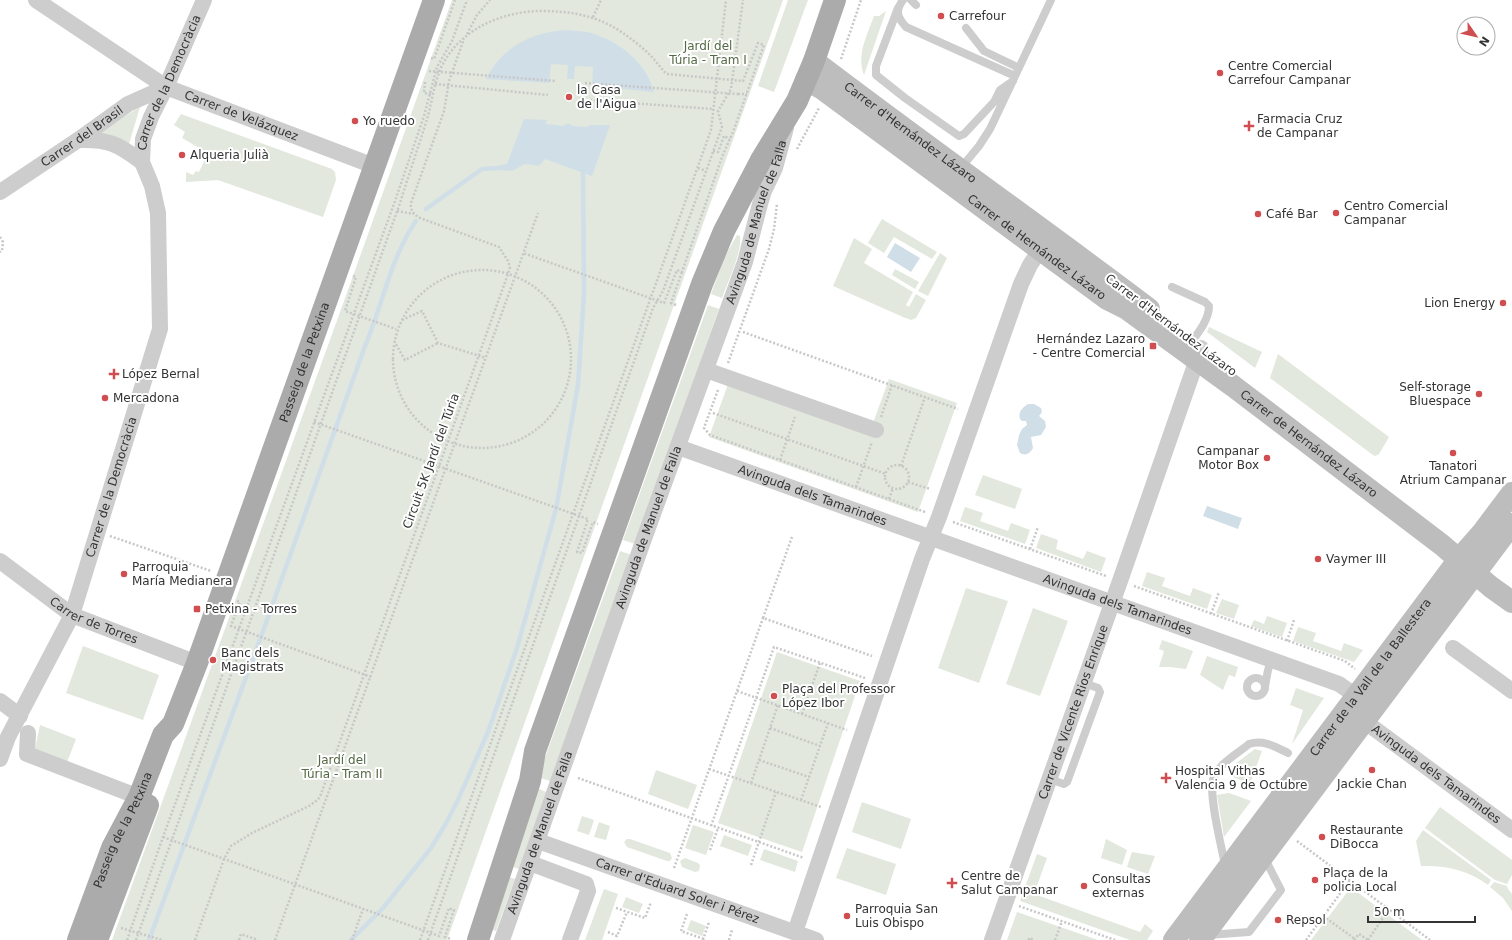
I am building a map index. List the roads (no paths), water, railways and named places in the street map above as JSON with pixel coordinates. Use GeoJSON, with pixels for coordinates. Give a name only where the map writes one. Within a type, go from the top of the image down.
{"type":"FeatureCollection","features":[{"type":"Feature","properties":{"kind":"main road","name":"Passeig de la Petxina"},"geometry":{"type":"LineString","coordinates":[[78,940],[112,848],[139,797],[163,735],[173,724],[197,663],[434,0]]}},
{"type":"Feature","properties":{"kind":"main road","name":"Avinguda de Manuel de Falla"},"geometry":{"type":"LineString","coordinates":[[478,940],[530,781],[535,750],[714,253],[762,160],[791,113],[810,71],[835,0]]}},
{"type":"Feature","properties":{"kind":"main road","name":"Passeig de la Petxina"},"geometry":{"type":"LineString","coordinates":[[97,940],[173,739],[173,724]]}},
{"type":"Feature","properties":{"kind":"main road","name":"Avinguda de Manuel de Falla"},"geometry":{"type":"LineString","coordinates":[[456,940],[519,777],[535,750]]}},
{"type":"Feature","properties":{"kind":"street","name":"Carrer de Velázquez"},"geometry":{"type":"LineString","coordinates":[[36,0],[166,87],[374,166]]}},
{"type":"Feature","properties":{"kind":"street","name":"Carrer de la Democràcia"},"geometry":{"type":"LineString","coordinates":[[0,759],[8,737],[72,615],[160,329],[158,213],[152,186],[142,162],[143,140],[151,118],[204,0]]}},
{"type":"Feature","properties":{"kind":"street","name":"Carrer d'Hernández Lázaro"},"geometry":{"type":"LineString","coordinates":[[810,71],[959,170],[1067,248],[1197,350],[1450,535],[1467,566],[1491,587],[1512,602]]}},
{"type":"Feature","properties":{"kind":"street","name":"Carrer de Hernández Lázaro"},"geometry":{"type":"LineString","coordinates":[[810,71],[826,92],[1107,299],[1197,350]]}},
{"type":"Feature","properties":{"kind":"street","name":"Carrer del Brasil"},"geometry":{"type":"LineString","coordinates":[[0,192],[78,140],[128,104],[166,87]]}},
{"type":"Feature","properties":{"kind":"street","name":"Avinguda de Manuel de Falla"},"geometry":{"type":"LineString","coordinates":[[502,940],[744,262],[764,191],[775,168],[791,113]]}},
{"type":"Feature","properties":{"kind":"street"},"geometry":{"type":"LineString","coordinates":[[78,140],[99,139],[122,147],[142,162]]}},
{"type":"Feature","properties":{"kind":"street"},"geometry":{"type":"LineString","coordinates":[[795,932],[930,537],[939,517],[1021,284],[1030,264],[1040,250],[1045,246],[1052,245],[1067,248]]}},
{"type":"Feature","properties":{"kind":"street","name":"Carrer de Vicente Rios Enrique"},"geometry":{"type":"LineString","coordinates":[[992,940],[1112,603],[1197,350]]}},
{"type":"Feature","properties":{"kind":"street"},"geometry":{"type":"LineString","coordinates":[[706,370],[876,430]]}},
{"type":"Feature","properties":{"kind":"street","name":"Avinguda dels Tamarindes"},"geometry":{"type":"LineString","coordinates":[[678,447],[1112,603],[1270,665],[1339,684],[1356,696],[1364,721],[1512,830]]}},
{"type":"Feature","properties":{"kind":"street","name":"Carrer de la Vall de la Ballestera"},"geometry":{"type":"LineString","coordinates":[[1202,938],[1364,721],[1467,566],[1482,533],[1512,493]]}},
{"type":"Feature","properties":{"kind":"street","name":"Carrer de la Vall de la Ballestera"},"geometry":{"type":"LineString","coordinates":[[1174,940],[1356,696],[1467,566],[1512,524]]}},
{"type":"Feature","properties":{"kind":"street","name":"Carrer de Torres"},"geometry":{"type":"LineString","coordinates":[[0,562],[72,615],[197,663]]}},
{"type":"Feature","properties":{"kind":"street"},"geometry":{"type":"LineString","coordinates":[[1453,648],[1512,691]]}},
{"type":"Feature","properties":{"kind":"street"},"geometry":{"type":"LineString","coordinates":[[0,701],[20,716]]}},
{"type":"Feature","properties":{"kind":"street"},"geometry":{"type":"LineString","coordinates":[[28,732],[27,754],[139,797]]}},
{"type":"Feature","properties":{"kind":"street","name":"Carrer d'Eduard Soler i Pérez"},"geometry":{"type":"LineString","coordinates":[[538,841],[816,940]]}},
{"type":"Feature","properties":{"kind":"street","name":"Carrer d'Eduard Soler i Pérez"},"geometry":{"type":"LineString","coordinates":[[530,864],[586,884],[588,891],[570,940]]}},
{"type":"Feature","properties":{"kind":"lane"},"geometry":{"type":"LineString","coordinates":[[903,0],[898,8],[876,66],[876,75],[905,98],[959,136],[964,134],[994,102],[1000,90],[1014,78]]}},
{"type":"Feature","properties":{"kind":"lane"},"geometry":{"type":"LineString","coordinates":[[959,170],[979,146],[990,129],[1051,0]]}},
{"type":"Feature","properties":{"kind":"lane"},"geometry":{"type":"LineString","coordinates":[[898,8],[900,20],[906,26],[1014,78]]}},
{"type":"Feature","properties":{"kind":"lane"},"geometry":{"type":"LineString","coordinates":[[966,28],[984,51],[1019,68]]}},
{"type":"Feature","properties":{"kind":"lane"},"geometry":{"type":"LineString","coordinates":[[1172,286],[1205,302],[1209,306],[1209,310],[1201,329],[1197,350]]}},
{"type":"Feature","properties":{"kind":"lane"},"geometry":{"type":"LineString","coordinates":[[1270,665],[1265,686],[1261,694],[1256,695],[1250,693],[1248,685],[1270,665]]}},
{"type":"Feature","properties":{"kind":"lane"},"geometry":{"type":"LineString","coordinates":[[1253,679],[1261,679],[1265,686]]}},
{"type":"Feature","properties":{"kind":"lane"},"geometry":{"type":"LineString","coordinates":[[1226,871],[1212,792],[1213,778],[1224,764],[1249,744],[1254,742],[1265,743],[1288,753]]}},
{"type":"Feature","properties":{"kind":"lane"},"geometry":{"type":"LineString","coordinates":[[1202,938],[1249,932],[1281,890],[1264,856]]}},
{"type":"Feature","properties":{"kind":"waterway"},"geometry":{"type":"LineString","coordinates":[[426,209],[482,169],[498,168]]}},
{"type":"Feature","properties":{"kind":"waterway"},"geometry":{"type":"LineString","coordinates":[[351,940],[383,908],[431,848],[445,825],[457,802],[488,732],[517,648],[556,509],[578,385],[584,294],[583,169]]}},
{"type":"Feature","properties":{"kind":"waterway"},"geometry":{"type":"LineString","coordinates":[[149,940],[262,634],[393,266],[416,221]]}},
{"type":"Feature","properties":{"kind":"place","name":"Carrefour"},"geometry":{"type":"Point","coordinates":[941,16]}},
{"type":"Feature","properties":{"kind":"place","name":"Centre Comercial Carrefour Campanar"},"geometry":{"type":"Point","coordinates":[1220,73]}},
{"type":"Feature","properties":{"kind":"place","name":"la Casa de l'Aigua"},"geometry":{"type":"Point","coordinates":[569,97]}},
{"type":"Feature","properties":{"kind":"place","name":"Yo ruedo"},"geometry":{"type":"Point","coordinates":[355,121]}},
{"type":"Feature","properties":{"kind":"place","name":"Farmacia Cruz de Campanar"},"geometry":{"type":"Point","coordinates":[1249,126]}},
{"type":"Feature","properties":{"kind":"place","name":"Alqueria Julià"},"geometry":{"type":"Point","coordinates":[182,155]}},
{"type":"Feature","properties":{"kind":"place","name":"Centro Comercial Campanar"},"geometry":{"type":"Point","coordinates":[1336,213]}},
{"type":"Feature","properties":{"kind":"place","name":"Café Bar"},"geometry":{"type":"Point","coordinates":[1258,214]}},
{"type":"Feature","properties":{"kind":"place","name":"Lion Energy"},"geometry":{"type":"Point","coordinates":[1503,303]}},
{"type":"Feature","properties":{"kind":"place","name":"Hernández Lazaro - Centre Comercial"},"geometry":{"type":"Point","coordinates":[1153,346]}},
{"type":"Feature","properties":{"kind":"place","name":"López Bernal"},"geometry":{"type":"Point","coordinates":[114,374]}},
{"type":"Feature","properties":{"kind":"place","name":"Self-storage Bluespace"},"geometry":{"type":"Point","coordinates":[1479,394]}},
{"type":"Feature","properties":{"kind":"place","name":"Mercadona"},"geometry":{"type":"Point","coordinates":[105,398]}},
{"type":"Feature","properties":{"kind":"place","name":"Tanatori Atrium Campanar"},"geometry":{"type":"Point","coordinates":[1453,453]}},
{"type":"Feature","properties":{"kind":"place","name":"Campanar Motor Box"},"geometry":{"type":"Point","coordinates":[1267,458]}},
{"type":"Feature","properties":{"kind":"place","name":"Vaymer III"},"geometry":{"type":"Point","coordinates":[1318,559]}},
{"type":"Feature","properties":{"kind":"place","name":"Parroquia María Medianera"},"geometry":{"type":"Point","coordinates":[124,574]}},
{"type":"Feature","properties":{"kind":"place","name":"Petxina - Torres"},"geometry":{"type":"Point","coordinates":[197,609]}},
{"type":"Feature","properties":{"kind":"place","name":"Banc dels Magistrats"},"geometry":{"type":"Point","coordinates":[213,660]}},
{"type":"Feature","properties":{"kind":"place","name":"Plaça del Professor López Ibor"},"geometry":{"type":"Point","coordinates":[774,696]}},
{"type":"Feature","properties":{"kind":"place","name":"Jackie Chan"},"geometry":{"type":"Point","coordinates":[1372,770]}},
{"type":"Feature","properties":{"kind":"place","name":"Hospital Vithas Valencia 9 de Octubre"},"geometry":{"type":"Point","coordinates":[1166,778]}},
{"type":"Feature","properties":{"kind":"place","name":"Restaurante DiBocca"},"geometry":{"type":"Point","coordinates":[1322,837]}},
{"type":"Feature","properties":{"kind":"place","name":"Plaça de la policia Local"},"geometry":{"type":"Point","coordinates":[1315,880]}},
{"type":"Feature","properties":{"kind":"place","name":"Centre de Salut Campanar"},"geometry":{"type":"Point","coordinates":[952,883]}},
{"type":"Feature","properties":{"kind":"place","name":"Consultas externas"},"geometry":{"type":"Point","coordinates":[1084,886]}},
{"type":"Feature","properties":{"kind":"place","name":"Parroquia San Luis Obispo"},"geometry":{"type":"Point","coordinates":[847,916]}},
{"type":"Feature","properties":{"kind":"place","name":"Repsol"},"geometry":{"type":"Point","coordinates":[1278,920]}},
{"type":"Feature","properties":{"kind":"park label","name":"Jardí del Túria - Tram I"},"geometry":{"type":"Point","coordinates":[708,53]}},
{"type":"Feature","properties":{"kind":"park label","name":"Jardí del Túria - Tram II"},"geometry":{"type":"Point","coordinates":[342,767]}}]}
